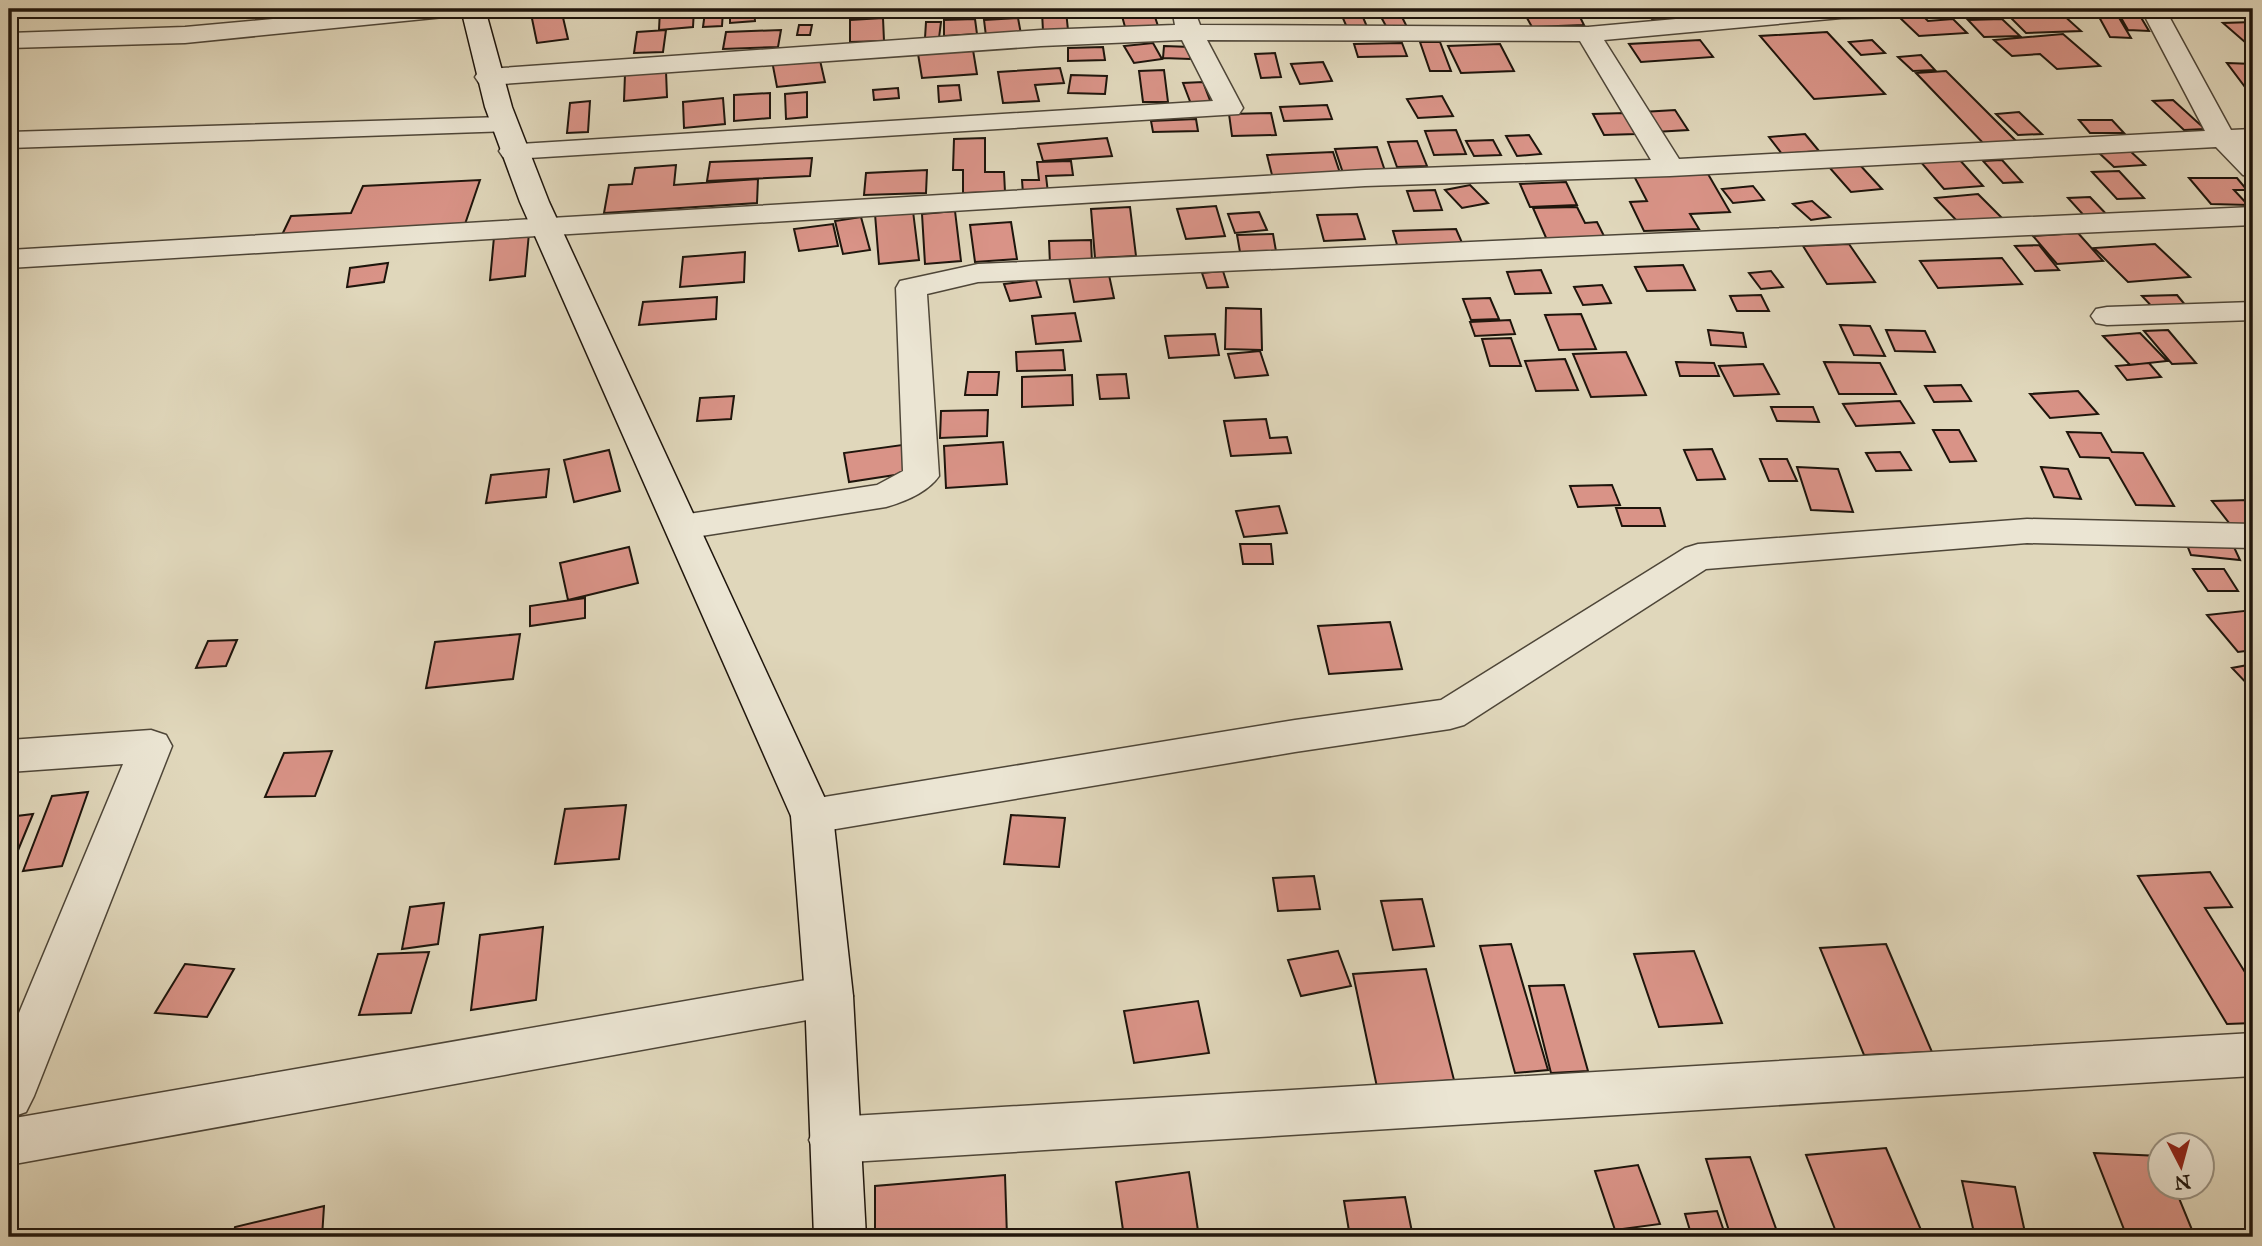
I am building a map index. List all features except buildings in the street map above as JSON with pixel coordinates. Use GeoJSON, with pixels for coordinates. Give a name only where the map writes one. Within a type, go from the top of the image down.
{"type":"FeatureCollection","features":[{"type":"Feature","properties":{"kind":"street"},"geometry":{"type":"LineString","coordinates":[[9,41],[186,35],[454,9]]}},
{"type":"Feature","properties":{"kind":"street"},"geometry":{"type":"LineString","coordinates":[[473,9],[488,77],[508,138],[543,226],[564,264],[812,816],[829,996],[840,1237]]}},
{"type":"Feature","properties":{"kind":"street"},"geometry":{"type":"LineString","coordinates":[[488,77],[1041,38],[1186,20],[1588,34],[1841,11],[2017,9]]}},
{"type":"Feature","properties":{"kind":"street"},"geometry":{"type":"LineString","coordinates":[[2153,9],[2222,138],[2253,169]]}},
{"type":"Feature","properties":{"kind":"street"},"geometry":{"type":"LineString","coordinates":[[9,139],[508,138],[1230,108],[1186,20]]}},
{"type":"Feature","properties":{"kind":"street"},"geometry":{"type":"LineString","coordinates":[[1588,34],[1670,168]]}},
{"type":"Feature","properties":{"kind":"street"},"geometry":{"type":"LineString","coordinates":[[9,289],[21,259],[1365,178],[1670,168],[2253,137]]}},
{"type":"Feature","properties":{"kind":"street"},"geometry":{"type":"LineString","coordinates":[[682,527],[886,495],[921,475],[911,288],[978,273],[2253,216]]}},
{"type":"Feature","properties":{"kind":"street"},"geometry":{"type":"LineString","coordinates":[[2107,316],[2253,311]]}},
{"type":"Feature","properties":{"kind":"street"},"geometry":{"type":"LineString","coordinates":[[812,816],[1295,736],[1450,714],[1698,556],[2027,531],[2250,541]]}},
{"type":"Feature","properties":{"kind":"street"},"geometry":{"type":"LineString","coordinates":[[9,756],[151,746],[9,1097]]}},
{"type":"Feature","properties":{"kind":"street"},"geometry":{"type":"LineString","coordinates":[[9,1142],[829,996]]}},
{"type":"Feature","properties":{"kind":"street"},"geometry":{"type":"LineString","coordinates":[[834,1140],[2253,1054]]}}]}
